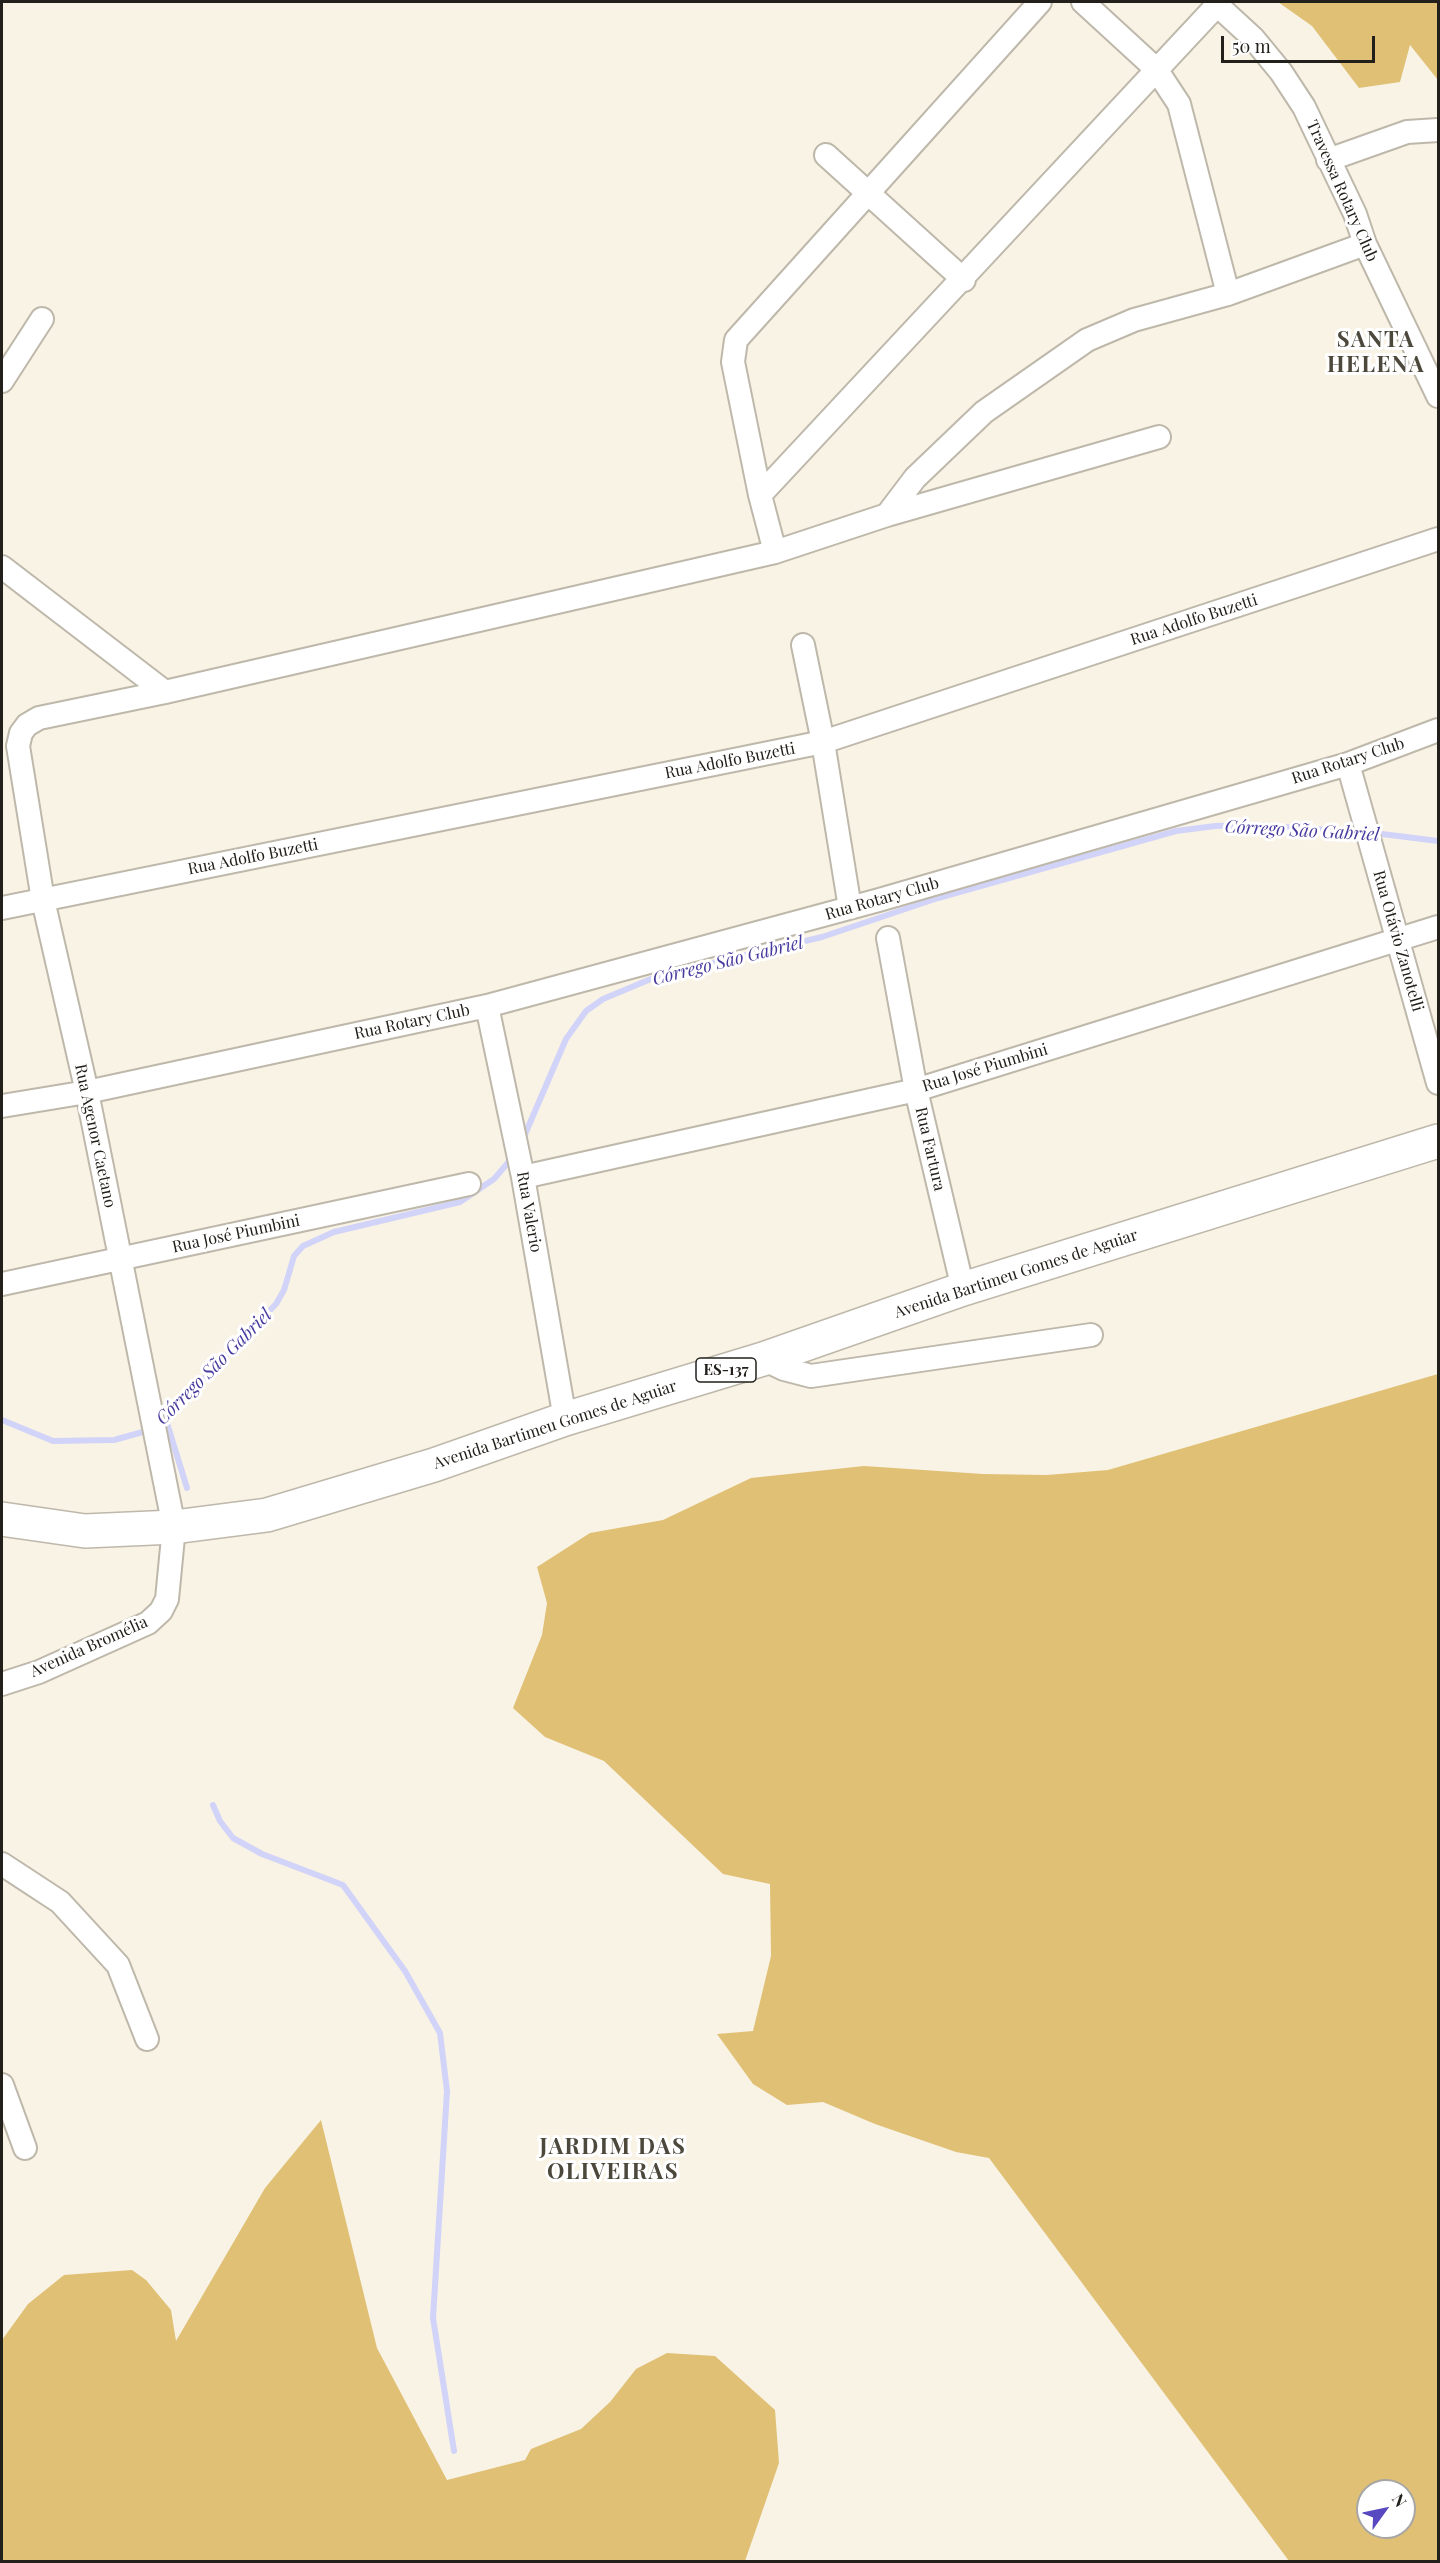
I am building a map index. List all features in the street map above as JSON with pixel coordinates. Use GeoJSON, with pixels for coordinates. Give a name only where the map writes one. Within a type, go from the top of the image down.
{"type":"FeatureCollection","features":[{"type":"Feature","properties":{"kind":"main road","name":"Avenida Bartimeu Gomes de Aguiar"},"geometry":{"type":"LineString","coordinates":[[2,1519],[85,1532],[174,1527],[267,1515],[434,1465],[566,1419],[763,1359],[963,1289],[1438,1141]]}},
{"type":"Feature","properties":{"kind":"street"},"geometry":{"type":"LineString","coordinates":[[775,552],[760,495],[733,362],[736,340],[1040,2]]}},
{"type":"Feature","properties":{"kind":"street"},"geometry":{"type":"LineString","coordinates":[[1083,2],[1156,69],[1179,104],[1185,120],[1228,294]]}},
{"type":"Feature","properties":{"kind":"street"},"geometry":{"type":"LineString","coordinates":[[760,495],[964,280],[1218,3]]}},
{"type":"Feature","properties":{"kind":"street","name":"Travessa Rotary Club"},"geometry":{"type":"LineString","coordinates":[[1218,3],[1253,38],[1281,72],[1304,107],[1355,214],[1365,244],[1438,396]]}},
{"type":"Feature","properties":{"kind":"street"},"geometry":{"type":"LineString","coordinates":[[1328,160],[1407,132],[1438,129]]}},
{"type":"Feature","properties":{"kind":"street"},"geometry":{"type":"LineString","coordinates":[[826,155],[964,280]]}},
{"type":"Feature","properties":{"kind":"street"},"geometry":{"type":"LineString","coordinates":[[887,515],[915,478],[984,412],[1056,359],[1087,340],[1134,320],[1228,294],[1365,244]]}},
{"type":"Feature","properties":{"kind":"street"},"geometry":{"type":"LineString","coordinates":[[2,381],[42,319]]}},
{"type":"Feature","properties":{"kind":"street"},"geometry":{"type":"LineString","coordinates":[[2,567],[165,692],[775,552],[887,515],[1159,437]]}},
{"type":"Feature","properties":{"kind":"street","name":"Rua Adolfo Buzetti"},"geometry":{"type":"LineString","coordinates":[[2,908],[823,742],[1438,539]]}},
{"type":"Feature","properties":{"kind":"street"},"geometry":{"type":"LineString","coordinates":[[803,645],[823,742],[850,908]]}},
{"type":"Feature","properties":{"kind":"street","name":"Rua Agenor Caetano"},"geometry":{"type":"LineString","coordinates":[[165,692],[39,718],[27,724],[21,733],[18,746],[43,900],[87,1092],[174,1527]]}},
{"type":"Feature","properties":{"kind":"street","name":"Rua Rotary Club"},"geometry":{"type":"LineString","coordinates":[[2,1106],[87,1092],[486,1006],[850,908],[1348,764],[1438,730]]}},
{"type":"Feature","properties":{"kind":"street","name":"Rua Otávio Zanotelli"},"geometry":{"type":"LineString","coordinates":[[1348,764],[1438,1083]]}},
{"type":"Feature","properties":{"kind":"street","name":"Rua José Piumbini"},"geometry":{"type":"LineString","coordinates":[[520,1163],[916,1090],[1438,927]]}},
{"type":"Feature","properties":{"kind":"street","name":"Rua Fartura"},"geometry":{"type":"LineString","coordinates":[[888,938],[916,1090],[963,1289]]}},
{"type":"Feature","properties":{"kind":"street","name":"Rua Valerio"},"geometry":{"type":"LineString","coordinates":[[486,1006],[520,1163],[566,1419]]}},
{"type":"Feature","properties":{"kind":"street","name":"Rua José Piumbini"},"geometry":{"type":"LineString","coordinates":[[2,1284],[470,1184]]}},
{"type":"Feature","properties":{"kind":"street"},"geometry":{"type":"LineString","coordinates":[[763,1359],[784,1370],[811,1376],[1091,1335]]}},
{"type":"Feature","properties":{"kind":"street","name":"Avenida Bromélia"},"geometry":{"type":"LineString","coordinates":[[2,1684],[39,1672],[148,1623],[161,1611],[167,1599],[174,1527]]}},
{"type":"Feature","properties":{"kind":"street"},"geometry":{"type":"LineString","coordinates":[[2,1864],[60,1902],[118,1965],[147,2039]]}},
{"type":"Feature","properties":{"kind":"street"},"geometry":{"type":"LineString","coordinates":[[2,2085],[25,2148]]}},
{"type":"Feature","properties":{"kind":"shaded area"},"geometry":{"type":"Polygon","coordinates":[[[1278,2],[1438,2],[1438,80],[1410,45],[1400,82],[1359,88],[1312,26],[1278,2]]]}},
{"type":"Feature","properties":{"kind":"shaded area"},"geometry":{"type":"Polygon","coordinates":[[[1438,1374],[1438,2561],[1289,2561],[989,2158],[956,2152],[875,2124],[823,2102],[787,2105],[753,2084],[717,2034],[753,2031],[771,1956],[770,1884],[723,1874],[604,1761],[545,1737],[513,1708],[542,1635],[547,1603],[537,1567],[590,1533],[663,1520],[751,1478],[864,1466],[983,1474],[1047,1475],[1108,1470],[1438,1374]]]}},
{"type":"Feature","properties":{"kind":"shaded area"},"geometry":{"type":"Polygon","coordinates":[[[321,2120],[377,2348],[447,2480],[525,2460],[531,2449],[581,2429],[610,2402],[636,2369],[667,2353],[715,2356],[775,2410],[779,2463],[745,2561],[2,2561],[2,2340],[28,2304],[64,2275],[132,2270],[146,2280],[171,2310],[176,2341],[265,2188],[321,2120]]]}},
{"type":"Feature","properties":{"kind":"waterway","name":"Córrego São Gabriel"},"geometry":{"type":"LineString","coordinates":[[523,1139],[566,1039],[586,1011],[603,999],[658,976],[822,937],[938,898],[1176,831],[1215,826],[1253,825],[1363,832]]}},
{"type":"Feature","properties":{"kind":"waterway","name":"Córrego São Gabriel"},"geometry":{"type":"LineString","coordinates":[[1374,833],[1438,841]]}},
{"type":"Feature","properties":{"kind":"waterway","name":"Córrego São Gabriel"},"geometry":{"type":"LineString","coordinates":[[159,1425],[276,1304],[284,1290],[294,1256],[303,1246],[334,1232],[460,1202],[494,1179],[512,1158]]}},
{"type":"Feature","properties":{"kind":"waterway","name":"Córrego São Gabriel"},"geometry":{"type":"LineString","coordinates":[[2,1420],[53,1441],[114,1440],[150,1430]]}},
{"type":"Feature","properties":{"kind":"waterway"},"geometry":{"type":"LineString","coordinates":[[166,1420],[187,1488]]}},
{"type":"Feature","properties":{"kind":"waterway"},"geometry":{"type":"LineString","coordinates":[[213,1805],[220,1821],[233,1838],[262,1854],[343,1885],[405,1971],[440,2033],[447,2091],[433,2318],[454,2451]]}},
{"type":"Feature","properties":{"kind":"district","name":"SANTA HELENA"},"geometry":{"type":"Point","coordinates":[1376,352]}},
{"type":"Feature","properties":{"kind":"district","name":"JARDIM DAS OLIVEIRAS"},"geometry":{"type":"Point","coordinates":[613,2160]}}]}
